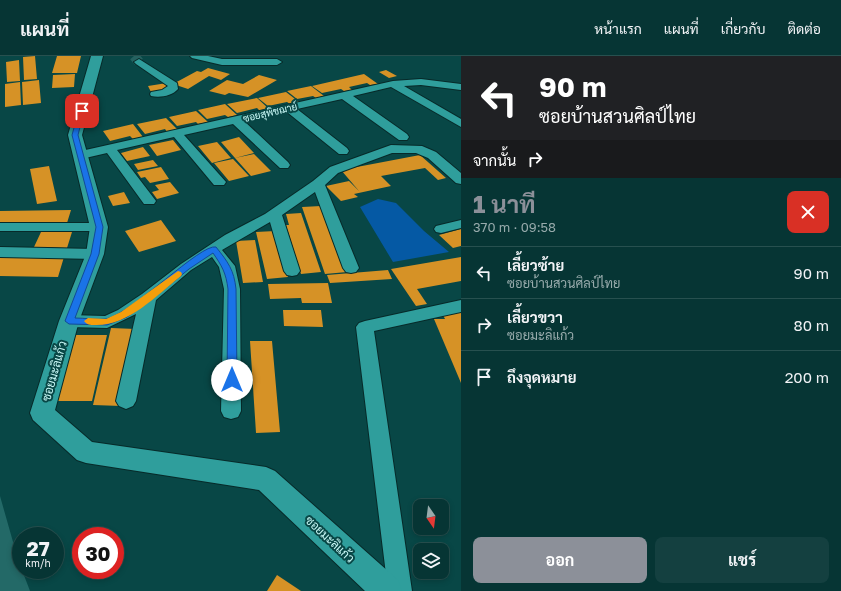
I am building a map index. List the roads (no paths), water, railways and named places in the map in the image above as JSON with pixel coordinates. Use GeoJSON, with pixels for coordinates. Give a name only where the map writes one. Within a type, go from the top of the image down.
{"type":"FeatureCollection","features":[{"type":"Feature","properties":{"kind":"street","name":"ซอยมะลิแก้ว"},"geometry":{"type":"LineString","coordinates":[[97,56],[75,135],[99,227],[95,254],[69,321],[42,413],[86,452],[266,479],[387,591]]}},
{"type":"Feature","properties":{"kind":"street"},"geometry":{"type":"LineString","coordinates":[[195,56],[222,62],[277,62]]}},
{"type":"Feature","properties":{"kind":"street"},"geometry":{"type":"LineString","coordinates":[[139,62],[173,85],[173,89],[171,91],[156,94]]}},
{"type":"Feature","properties":{"kind":"street","name":"ซอยสุพิชฌาย์"},"geometry":{"type":"LineString","coordinates":[[81,155],[393,84],[421,82],[460,87]]}},
{"type":"Feature","properties":{"kind":"street"},"geometry":{"type":"LineString","coordinates":[[393,84],[461,124]]}},
{"type":"Feature","properties":{"kind":"street"},"geometry":{"type":"LineString","coordinates":[[344,95],[404,137]]}},
{"type":"Feature","properties":{"kind":"street"},"geometry":{"type":"LineString","coordinates":[[289,108],[342,151]]}},
{"type":"Feature","properties":{"kind":"street"},"geometry":{"type":"LineString","coordinates":[[236,120],[284,165]]}},
{"type":"Feature","properties":{"kind":"street"},"geometry":{"type":"LineString","coordinates":[[176,133],[219,182]]}},
{"type":"Feature","properties":{"kind":"street"},"geometry":{"type":"LineString","coordinates":[[110,148],[149,201]]}},
{"type":"Feature","properties":{"kind":"street"},"geometry":{"type":"LineString","coordinates":[[69,321],[107,322],[124,314],[148,298],[186,267],[230,238],[275,214],[318,184],[334,170],[382,151],[405,148],[425,151],[461,180]]}},
{"type":"Feature","properties":{"kind":"street"},"geometry":{"type":"LineString","coordinates":[[318,184],[351,268]]}},
{"type":"Feature","properties":{"kind":"street"},"geometry":{"type":"LineString","coordinates":[[275,214],[292,271]]}},
{"type":"Feature","properties":{"kind":"street"},"geometry":{"type":"LineString","coordinates":[[441,229],[461,224]]}},
{"type":"Feature","properties":{"kind":"street"},"geometry":{"type":"LineString","coordinates":[[0,227],[99,227]]}},
{"type":"Feature","properties":{"kind":"street"},"geometry":{"type":"LineString","coordinates":[[214,249],[227,266],[232,289],[232,411]]}},
{"type":"Feature","properties":{"kind":"street"},"geometry":{"type":"LineString","coordinates":[[0,252],[95,254]]}},
{"type":"Feature","properties":{"kind":"street"},"geometry":{"type":"LineString","coordinates":[[126,401],[148,298]]}},
{"type":"Feature","properties":{"kind":"street"},"geometry":{"type":"LineString","coordinates":[[400,591],[365,327],[461,306]]}},
{"type":"Feature","properties":{"kind":"water"},"geometry":{"type":"Polygon","coordinates":[[[378,199],[396,203],[424,231],[449,252],[393,262],[360,207],[378,199]]]}},
{"type":"Feature","properties":{"kind":"tunnel"},"geometry":{"type":"LineString","coordinates":[[134,56],[139,62]]}}]}
